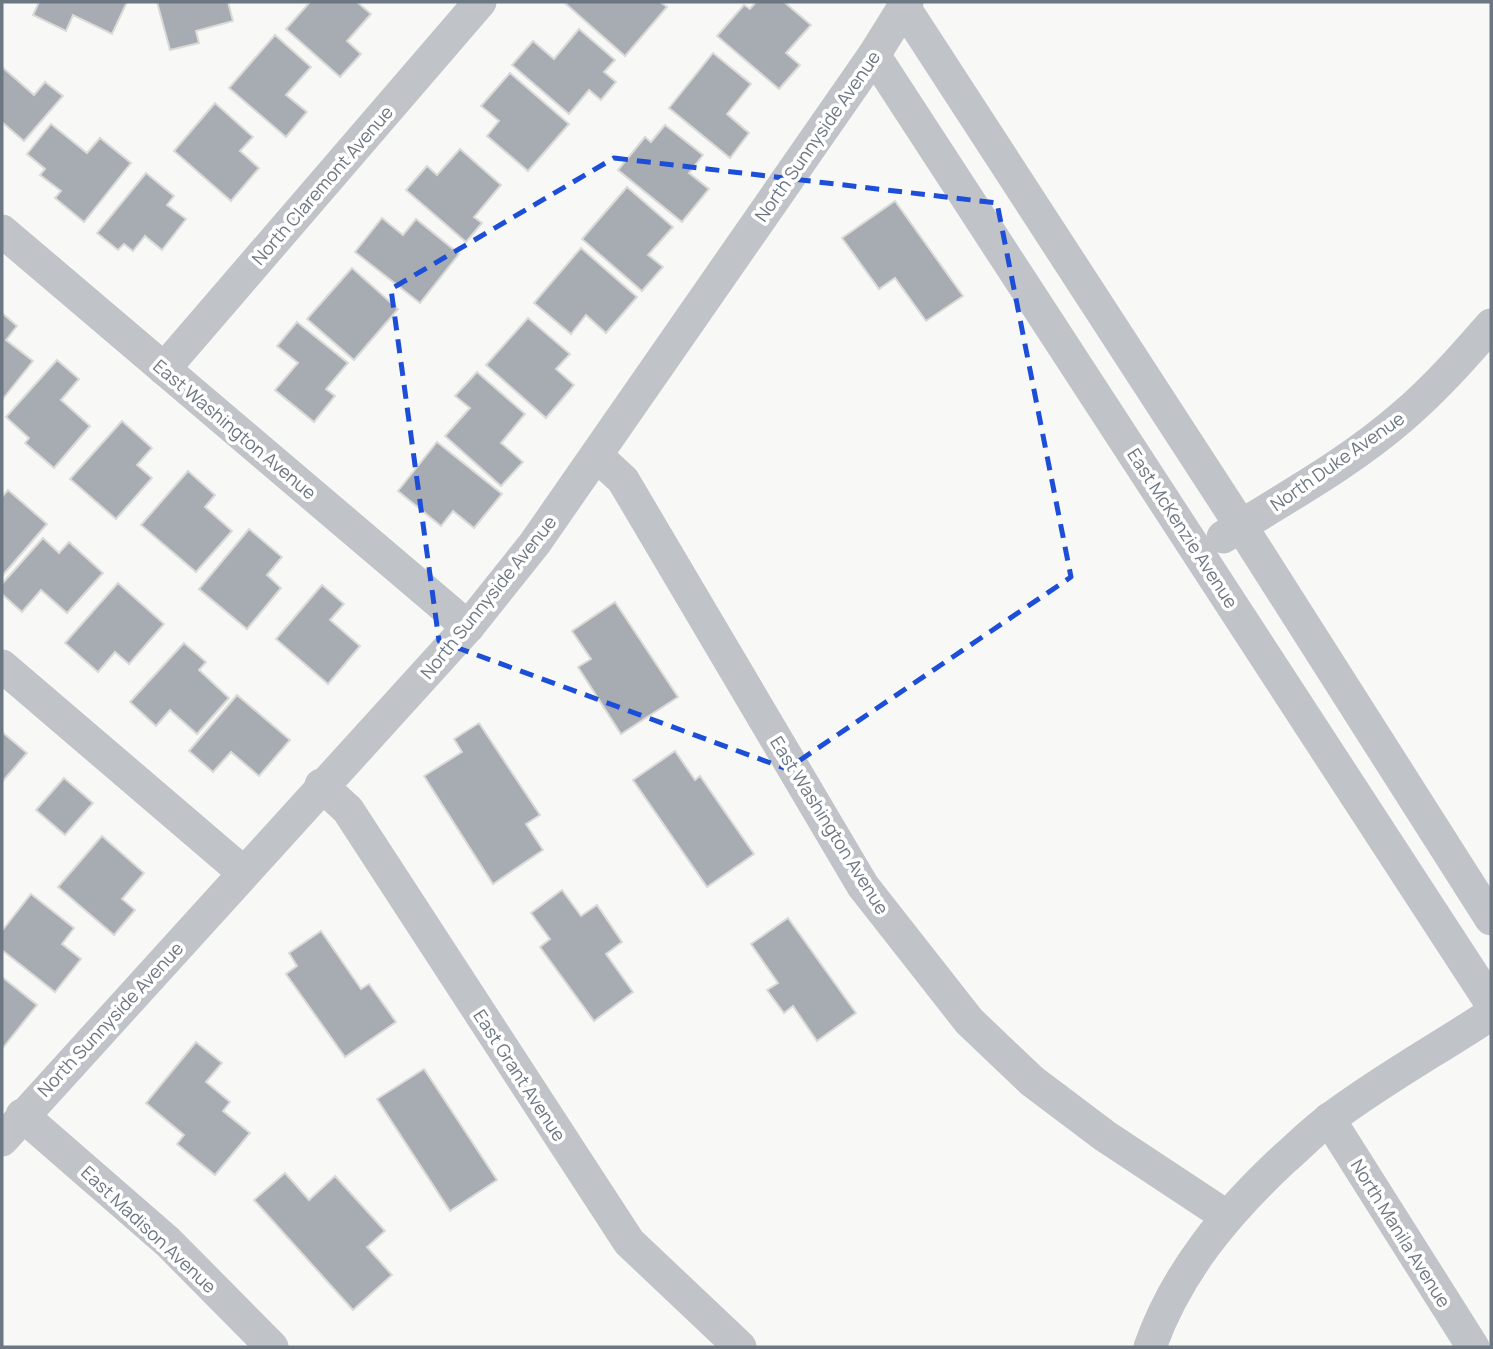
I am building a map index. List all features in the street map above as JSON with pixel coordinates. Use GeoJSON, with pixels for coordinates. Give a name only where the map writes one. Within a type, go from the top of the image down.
{"type":"FeatureCollection","features":[{"type":"Feature","properties":{"kind":"street","name":"North Claremont Avenue"},"geometry":{"type":"LineString","coordinates":[[164,369],[480,2]]}},
{"type":"Feature","properties":{"kind":"street","name":"North Sunnyside Avenue"},"geometry":{"type":"LineString","coordinates":[[12,1127],[321,785],[468,627],[535,543],[874,55],[906,4]]}},
{"type":"Feature","properties":{"kind":"street"},"geometry":{"type":"LineString","coordinates":[[906,4],[1491,919]]}},
{"type":"Feature","properties":{"kind":"street","name":"East McKenzie Avenue"},"geometry":{"type":"LineString","coordinates":[[874,55],[1491,1003]]}},
{"type":"Feature","properties":{"kind":"street","name":"East Washington Avenue"},"geometry":{"type":"LineString","coordinates":[[2,231],[468,627]]}},
{"type":"Feature","properties":{"kind":"street","name":"North Duke Avenue"},"geometry":{"type":"LineString","coordinates":[[1199,552],[1324,474],[1401,419],[1451,371],[1491,325]]}},
{"type":"Feature","properties":{"kind":"street","name":"East Washington Avenue"},"geometry":{"type":"LineString","coordinates":[[597,456],[623,480],[863,886],[969,1021],[1032,1081],[1094,1129],[1226,1216]]}},
{"type":"Feature","properties":{"kind":"street"},"geometry":{"type":"LineString","coordinates":[[2,666],[244,873]]}},
{"type":"Feature","properties":{"kind":"street","name":"East Grant Avenue"},"geometry":{"type":"LineString","coordinates":[[321,785],[348,810],[629,1242],[740,1347]]}},
{"type":"Feature","properties":{"kind":"street"},"geometry":{"type":"LineString","coordinates":[[1150,1347],[1159,1322],[1189,1268],[1226,1216],[1255,1186],[1329,1119],[1491,1014]]}},
{"type":"Feature","properties":{"kind":"street","name":"North Manila Avenue"},"geometry":{"type":"LineString","coordinates":[[1329,1119],[1473,1347]]}},
{"type":"Feature","properties":{"kind":"street","name":"East Madison Avenue"},"geometry":{"type":"LineString","coordinates":[[12,1127],[168,1242],[272,1347]]}},
{"type":"Feature","properties":{"kind":"highlighted area"},"geometry":{"type":"Polygon","coordinates":[[[614,158],[997,203],[1071,577],[787,769],[439,641],[391,289],[614,158]]]}},
{"type":"Feature","properties":{"kind":"building"},"geometry":{"type":"Polygon","coordinates":[[[39,2],[127,2],[112,34],[73,15],[66,31],[33,15],[39,2]]]}},
{"type":"Feature","properties":{"kind":"building"},"geometry":{"type":"Polygon","coordinates":[[[157,2],[228,2],[233,21],[196,31],[199,43],[170,50],[157,2]]]}},
{"type":"Feature","properties":{"kind":"building"},"geometry":{"type":"Polygon","coordinates":[[[310,2],[357,2],[371,14],[347,41],[361,54],[340,77],[286,29],[310,2]]]}},
{"type":"Feature","properties":{"kind":"building"},"geometry":{"type":"Polygon","coordinates":[[[660,2],[667,7],[625,56],[566,4],[660,2]]]}},
{"type":"Feature","properties":{"kind":"building"},"geometry":{"type":"Polygon","coordinates":[[[756,2],[784,2],[811,25],[786,53],[800,65],[779,89],[717,36],[744,5],[750,9],[756,2]]]}},
{"type":"Feature","properties":{"kind":"building"},"geometry":{"type":"Polygon","coordinates":[[[579,29],[615,60],[604,72],[616,82],[601,100],[589,90],[569,114],[512,65],[533,41],[554,59],[579,29]]]}},
{"type":"Feature","properties":{"kind":"building"},"geometry":{"type":"Polygon","coordinates":[[[275,35],[311,67],[286,95],[307,112],[286,137],[229,88],[275,35]]]}},
{"type":"Feature","properties":{"kind":"building"},"geometry":{"type":"Polygon","coordinates":[[[713,53],[751,84],[727,114],[749,133],[730,158],[669,108],[713,53]]]}},
{"type":"Feature","properties":{"kind":"building"},"geometry":{"type":"Polygon","coordinates":[[[2,67],[34,95],[45,82],[63,96],[24,141],[2,122],[2,67]]]}},
{"type":"Feature","properties":{"kind":"building"},"geometry":{"type":"Polygon","coordinates":[[[510,73],[569,124],[528,171],[487,136],[499,121],[481,106],[510,73]]]}},
{"type":"Feature","properties":{"kind":"building"},"geometry":{"type":"Polygon","coordinates":[[[215,103],[253,137],[240,151],[259,168],[231,201],[174,151],[215,103]]]}},
{"type":"Feature","properties":{"kind":"building"},"geometry":{"type":"Polygon","coordinates":[[[51,124],[87,153],[100,138],[131,163],[84,222],[55,198],[61,191],[40,175],[45,169],[27,154],[51,124]]]}},
{"type":"Feature","properties":{"kind":"building"},"geometry":{"type":"Polygon","coordinates":[[[665,125],[703,155],[689,173],[709,189],[682,222],[618,170],[645,137],[651,142],[665,125]]]}},
{"type":"Feature","properties":{"kind":"building"},"geometry":{"type":"Polygon","coordinates":[[[460,149],[501,185],[474,217],[482,223],[466,242],[406,190],[427,166],[437,175],[460,149]]]}},
{"type":"Feature","properties":{"kind":"building"},"geometry":{"type":"Polygon","coordinates":[[[146,173],[174,196],[167,205],[186,219],[162,250],[145,236],[133,251],[124,244],[118,250],[97,233],[146,173]]]}},
{"type":"Feature","properties":{"kind":"building"},"geometry":{"type":"Polygon","coordinates":[[[627,187],[673,227],[648,255],[663,267],[642,291],[582,239],[627,187]]]}},
{"type":"Feature","properties":{"kind":"building"},"geometry":{"type":"Polygon","coordinates":[[[895,201],[963,296],[926,321],[895,278],[879,289],[842,238],[895,201]]]}},
{"type":"Feature","properties":{"kind":"building"},"geometry":{"type":"Polygon","coordinates":[[[382,218],[403,235],[416,219],[459,254],[420,303],[355,252],[382,218]]]}},
{"type":"Feature","properties":{"kind":"building"},"geometry":{"type":"Polygon","coordinates":[[[581,248],[637,297],[606,333],[586,315],[571,334],[534,303],[581,248]]]}},
{"type":"Feature","properties":{"kind":"building"},"geometry":{"type":"Polygon","coordinates":[[[352,268],[398,309],[354,360],[307,319],[352,268]]]}},
{"type":"Feature","properties":{"kind":"building"},"geometry":{"type":"Polygon","coordinates":[[[2,313],[17,326],[6,340],[33,361],[2,400],[2,313]]]}},
{"type":"Feature","properties":{"kind":"building"},"geometry":{"type":"Polygon","coordinates":[[[528,318],[570,354],[556,369],[574,385],[546,418],[486,365],[528,318]]]}},
{"type":"Feature","properties":{"kind":"building"},"geometry":{"type":"Polygon","coordinates":[[[297,322],[348,363],[326,389],[335,396],[314,422],[275,390],[298,363],[277,346],[297,322]]]}},
{"type":"Feature","properties":{"kind":"building"},"geometry":{"type":"Polygon","coordinates":[[[57,360],[79,379],[61,400],[90,426],[54,468],[25,443],[29,438],[6,417],[57,360]]]}},
{"type":"Feature","properties":{"kind":"building"},"geometry":{"type":"Polygon","coordinates":[[[477,372],[525,414],[501,443],[523,462],[501,486],[445,436],[470,408],[455,396],[477,372]]]}},
{"type":"Feature","properties":{"kind":"building"},"geometry":{"type":"Polygon","coordinates":[[[122,421],[152,448],[137,465],[152,478],[116,519],[70,479],[122,421]]]}},
{"type":"Feature","properties":{"kind":"building"},"geometry":{"type":"Polygon","coordinates":[[[437,442],[502,494],[474,528],[453,511],[441,526],[398,491],[437,442]]]}},
{"type":"Feature","properties":{"kind":"building"},"geometry":{"type":"Polygon","coordinates":[[[188,471],[215,495],[205,507],[232,531],[196,572],[141,525],[188,471]]]}},
{"type":"Feature","properties":{"kind":"building"},"geometry":{"type":"Polygon","coordinates":[[[8,490],[47,524],[2,576],[2,497],[8,490]]]}},
{"type":"Feature","properties":{"kind":"building"},"geometry":{"type":"Polygon","coordinates":[[[249,529],[282,557],[267,575],[281,588],[247,629],[199,589],[249,529]]]}},
{"type":"Feature","properties":{"kind":"building"},"geometry":{"type":"Polygon","coordinates":[[[43,538],[59,553],[69,542],[103,573],[67,613],[41,590],[22,612],[2,594],[2,584],[43,538]]]}},
{"type":"Feature","properties":{"kind":"building"},"geometry":{"type":"Polygon","coordinates":[[[118,583],[164,624],[129,664],[115,652],[98,672],[65,643],[118,583]]]}},
{"type":"Feature","properties":{"kind":"building"},"geometry":{"type":"Polygon","coordinates":[[[322,585],[344,604],[330,620],[360,646],[328,684],[276,639],[322,585]]]}},
{"type":"Feature","properties":{"kind":"building"},"geometry":{"type":"Polygon","coordinates":[[[615,602],[678,697],[621,734],[578,667],[591,659],[572,631],[615,602]]]}},
{"type":"Feature","properties":{"kind":"building"},"geometry":{"type":"Polygon","coordinates":[[[184,643],[206,662],[199,670],[229,698],[197,734],[170,710],[156,726],[130,702],[184,643]]]}},
{"type":"Feature","properties":{"kind":"building"},"geometry":{"type":"Polygon","coordinates":[[[237,695],[290,740],[259,776],[231,752],[213,772],[189,751],[237,695]]]}},
{"type":"Feature","properties":{"kind":"building"},"geometry":{"type":"Polygon","coordinates":[[[479,723],[540,815],[526,824],[543,850],[493,884],[424,776],[462,752],[454,739],[479,723]]]}},
{"type":"Feature","properties":{"kind":"building"},"geometry":{"type":"Polygon","coordinates":[[[2,732],[27,753],[2,782],[2,732]]]}},
{"type":"Feature","properties":{"kind":"building"},"geometry":{"type":"Polygon","coordinates":[[[675,751],[695,780],[700,776],[754,854],[707,887],[633,780],[675,751]]]}},
{"type":"Feature","properties":{"kind":"building"},"geometry":{"type":"Polygon","coordinates":[[[64,778],[93,803],[65,835],[36,810],[64,778]]]}},
{"type":"Feature","properties":{"kind":"building"},"geometry":{"type":"Polygon","coordinates":[[[102,836],[144,873],[122,899],[135,910],[114,935],[58,887],[102,836]]]}},
{"type":"Feature","properties":{"kind":"building"},"geometry":{"type":"Polygon","coordinates":[[[562,890],[581,916],[597,905],[622,942],[606,954],[633,992],[594,1021],[540,947],[550,939],[531,913],[562,890]]]}},
{"type":"Feature","properties":{"kind":"building"},"geometry":{"type":"Polygon","coordinates":[[[31,894],[74,928],[62,944],[81,959],[55,992],[2,950],[2,931],[31,894]]]}},
{"type":"Feature","properties":{"kind":"building"},"geometry":{"type":"Polygon","coordinates":[[[788,918],[856,1013],[817,1041],[793,1006],[784,1013],[767,990],[778,983],[751,944],[788,918]]]}},
{"type":"Feature","properties":{"kind":"building"},"geometry":{"type":"Polygon","coordinates":[[[321,931],[361,989],[369,984],[396,1022],[345,1057],[286,974],[297,966],[289,953],[321,931]]]}},
{"type":"Feature","properties":{"kind":"building"},"geometry":{"type":"Polygon","coordinates":[[[2,977],[37,1005],[2,1049],[2,977]]]}},
{"type":"Feature","properties":{"kind":"building"},"geometry":{"type":"Polygon","coordinates":[[[196,1042],[222,1063],[206,1082],[230,1102],[223,1111],[250,1133],[215,1175],[177,1144],[184,1135],[146,1103],[196,1042]]]}},
{"type":"Feature","properties":{"kind":"building"},"geometry":{"type":"Polygon","coordinates":[[[424,1069],[497,1180],[450,1211],[377,1099],[424,1069]]]}},
{"type":"Feature","properties":{"kind":"building"},"geometry":{"type":"Polygon","coordinates":[[[285,1173],[309,1200],[335,1176],[385,1231],[367,1247],[392,1275],[353,1310],[254,1200],[285,1173]]]}}]}
